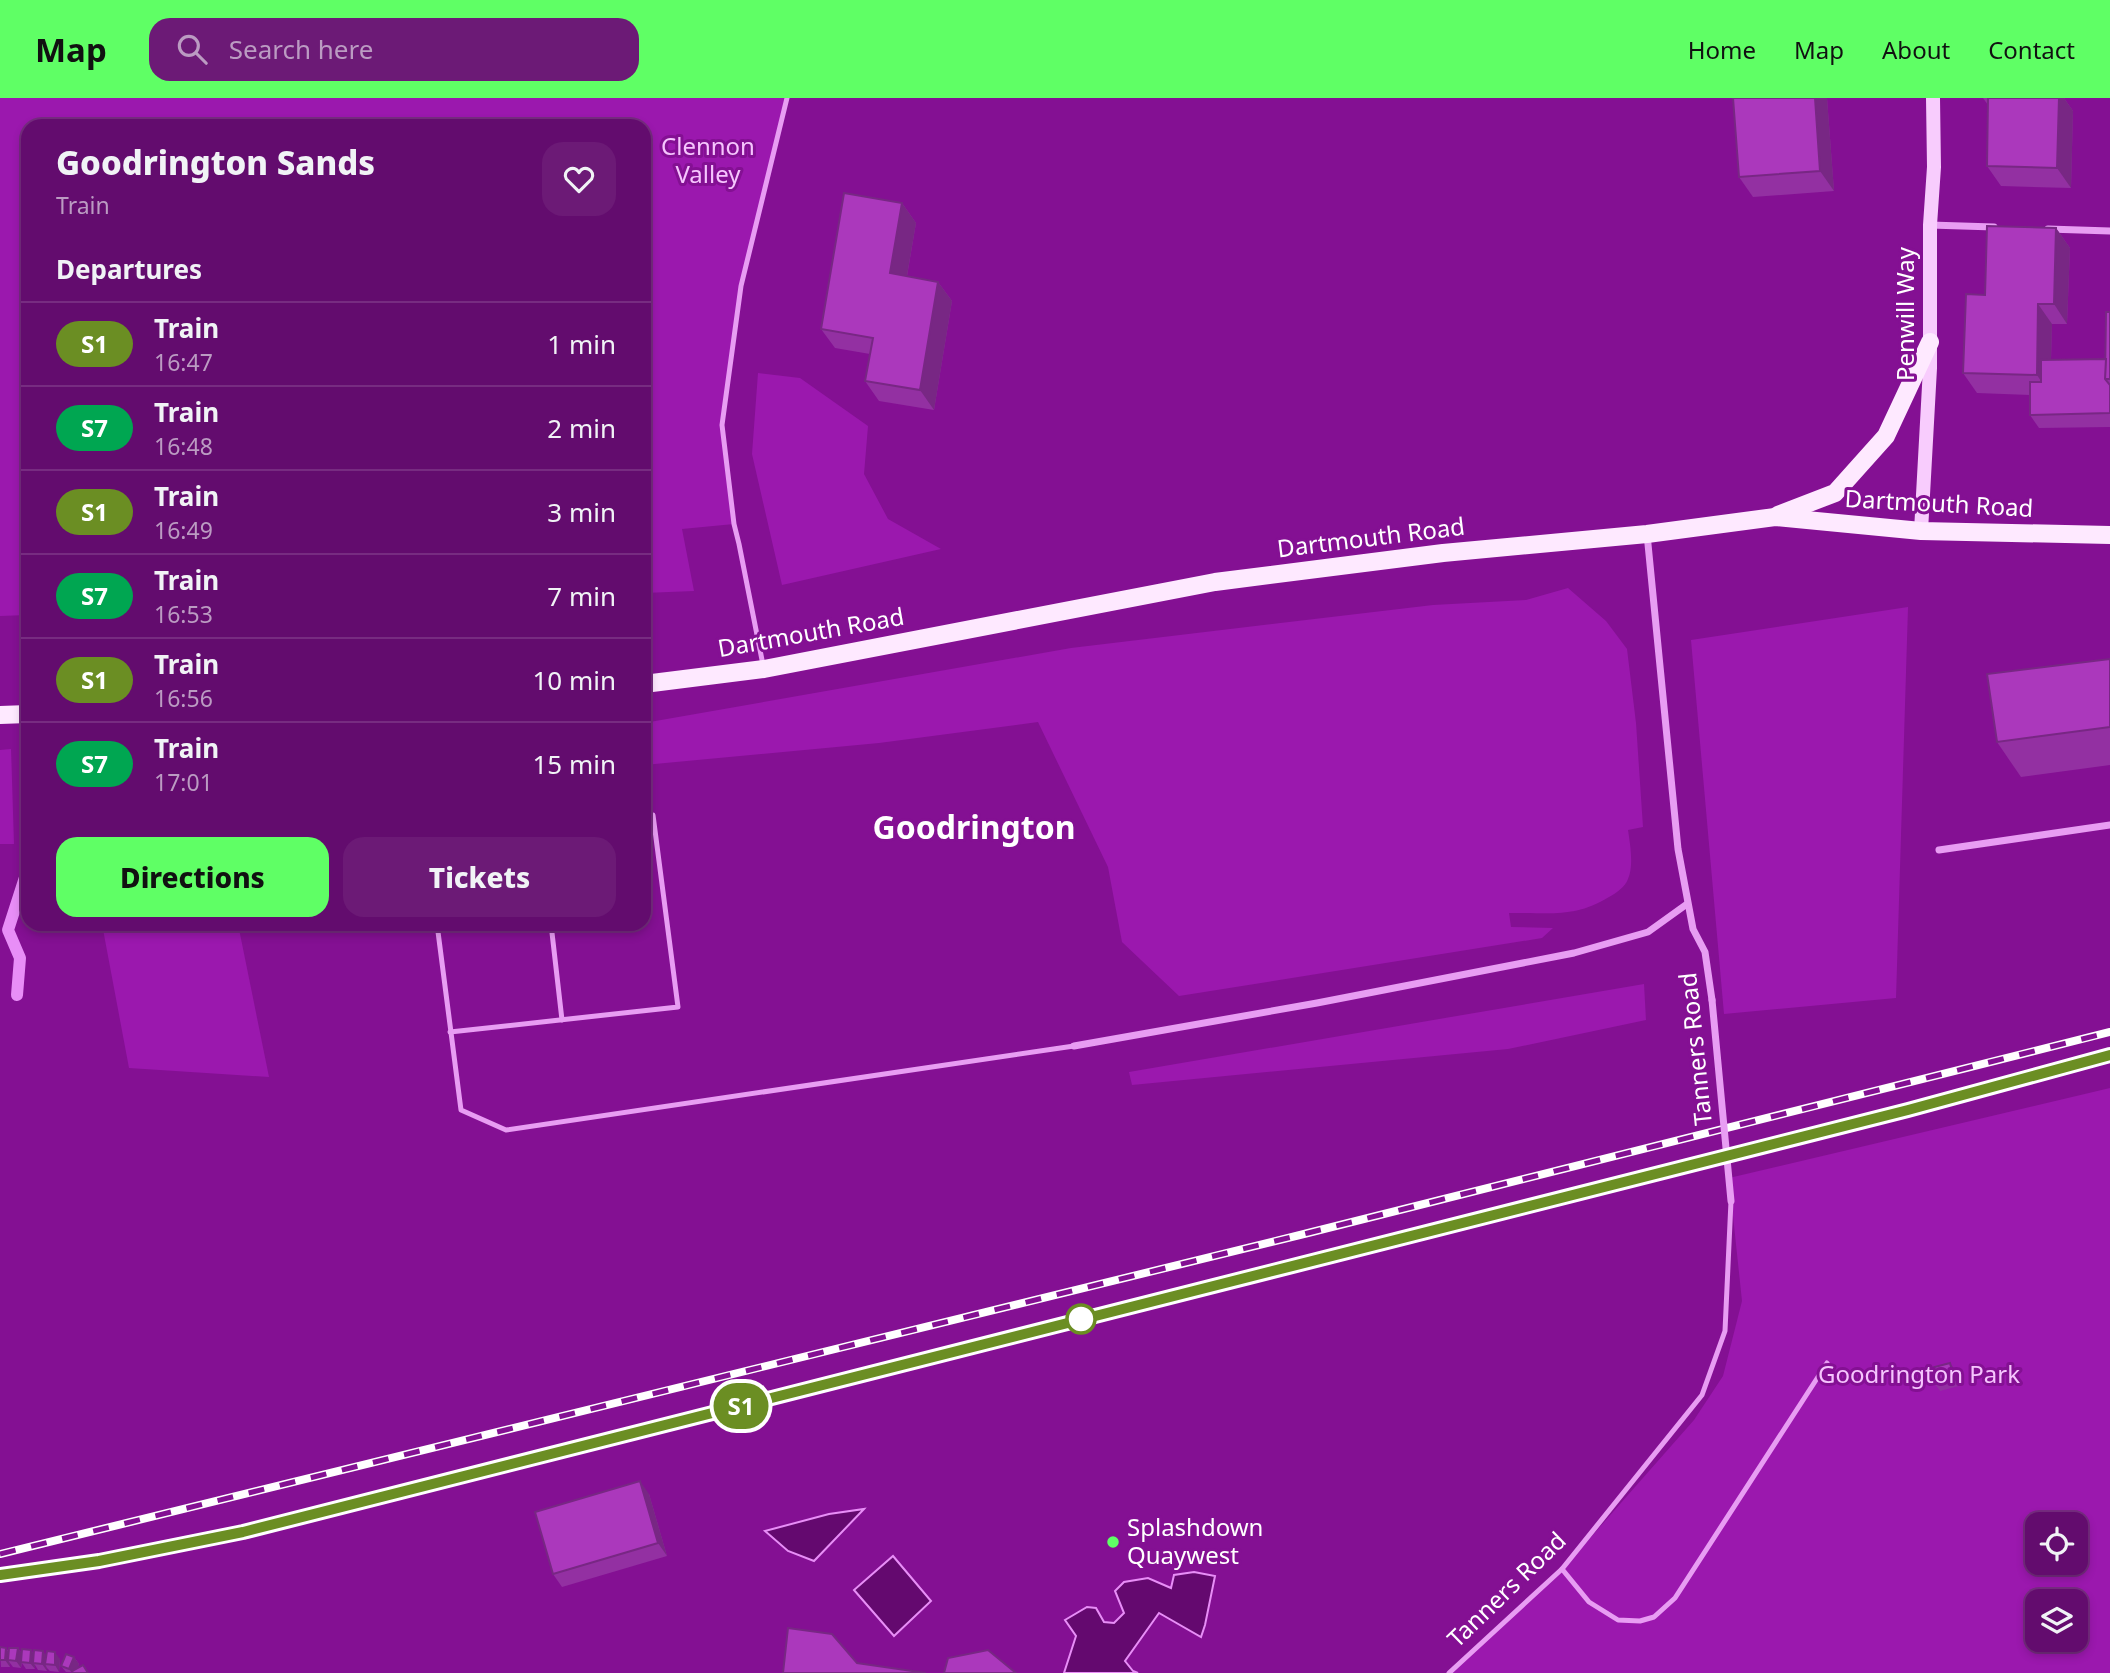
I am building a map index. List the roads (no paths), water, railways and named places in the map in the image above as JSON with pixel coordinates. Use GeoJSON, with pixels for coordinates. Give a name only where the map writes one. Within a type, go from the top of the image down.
{"type":"FeatureCollection","features":[{"type":"Feature","properties":{"kind":"main road"},"geometry":{"type":"LineString","coordinates":[[1775,517],[1835,493],[1886,436],[1930,342]]}},
{"type":"Feature","properties":{"kind":"main road","name":"Dartmouth Road"},"geometry":{"type":"LineString","coordinates":[[651,683],[764,669],[1215,582],[1443,553],[1647,534],[1775,517],[1921,531],[2110,535]]}},
{"type":"Feature","properties":{"kind":"street","name":"Penwill Way"},"geometry":{"type":"LineString","coordinates":[[1921,531],[1930,369],[1933,98]]}},
{"type":"Feature","properties":{"kind":"street"},"geometry":{"type":"LineString","coordinates":[[1930,225],[1999,227]]}},
{"type":"Feature","properties":{"kind":"street"},"geometry":{"type":"LineString","coordinates":[[2041,229],[2110,232]]}},
{"type":"Feature","properties":{"kind":"street","name":"Tanners Road"},"geometry":{"type":"LineString","coordinates":[[1647,534],[1678,849],[1693,929],[1705,952],[1731,1201]]}},
{"type":"Feature","properties":{"kind":"street"},"geometry":{"type":"LineString","coordinates":[[1939,850],[2110,825]]}},
{"type":"Feature","properties":{"kind":"street"},"geometry":{"type":"LineString","coordinates":[[1074,1046],[1317,1003],[1574,953],[1648,932],[1687,904]]}},
{"type":"Feature","properties":{"kind":"lane"},"geometry":{"type":"LineString","coordinates":[[764,669],[734,524],[722,425],[741,286],[787,98]]}},
{"type":"Feature","properties":{"kind":"lane"},"geometry":{"type":"LineString","coordinates":[[450,1031],[678,1007],[651,815]]}},
{"type":"Feature","properties":{"kind":"lane"},"geometry":{"type":"LineString","coordinates":[[438,931],[461,1111],[506,1130],[1074,1046]]}},
{"type":"Feature","properties":{"kind":"lane"},"geometry":{"type":"LineString","coordinates":[[552,931],[562,1020]]}},
{"type":"Feature","properties":{"kind":"lane","name":"Tanners Road"},"geometry":{"type":"LineString","coordinates":[[1449,1673],[1562,1569],[1702,1395],[1725,1331],[1731,1201]]}},
{"type":"Feature","properties":{"kind":"lane"},"geometry":{"type":"LineString","coordinates":[[1562,1569],[1589,1602],[1618,1620],[1640,1621],[1654,1617],[1675,1598],[1826,1363]]}},
{"type":"Feature","properties":{"kind":"waterway"},"geometry":{"type":"LineString","coordinates":[[17,995],[20,958],[8,930],[21,890]]}},
{"type":"Feature","properties":{"kind":"railway"},"geometry":{"type":"LineString","coordinates":[[0,1554],[1308,1233],[2110,1032]]}},
{"type":"Feature","properties":{"kind":"railway"},"geometry":{"type":"LineString","coordinates":[[0,1575],[99,1561],[242,1532],[1908,1110],[2110,1055]]}},
{"type":"Feature","properties":{"kind":"train","name":"S1"},"geometry":{"type":"LineString","coordinates":[[0,1575],[99,1561],[243,1532],[1908,1110],[2110,1055]]}},
{"type":"Feature","properties":{"kind":"place","name":"Splashdown Quaywest"},"geometry":{"type":"Point","coordinates":[1113,1542]}},
{"type":"Feature","properties":{"kind":"district","name":"Goodrington"},"geometry":{"type":"Point","coordinates":[974,828]}},
{"type":"Feature","properties":{"kind":"park label","name":"Clennon Valley"},"geometry":{"type":"Point","coordinates":[708,161]}},
{"type":"Feature","properties":{"kind":"park label","name":"Goodrington Park"},"geometry":{"type":"Point","coordinates":[1919,1375]}}]}
